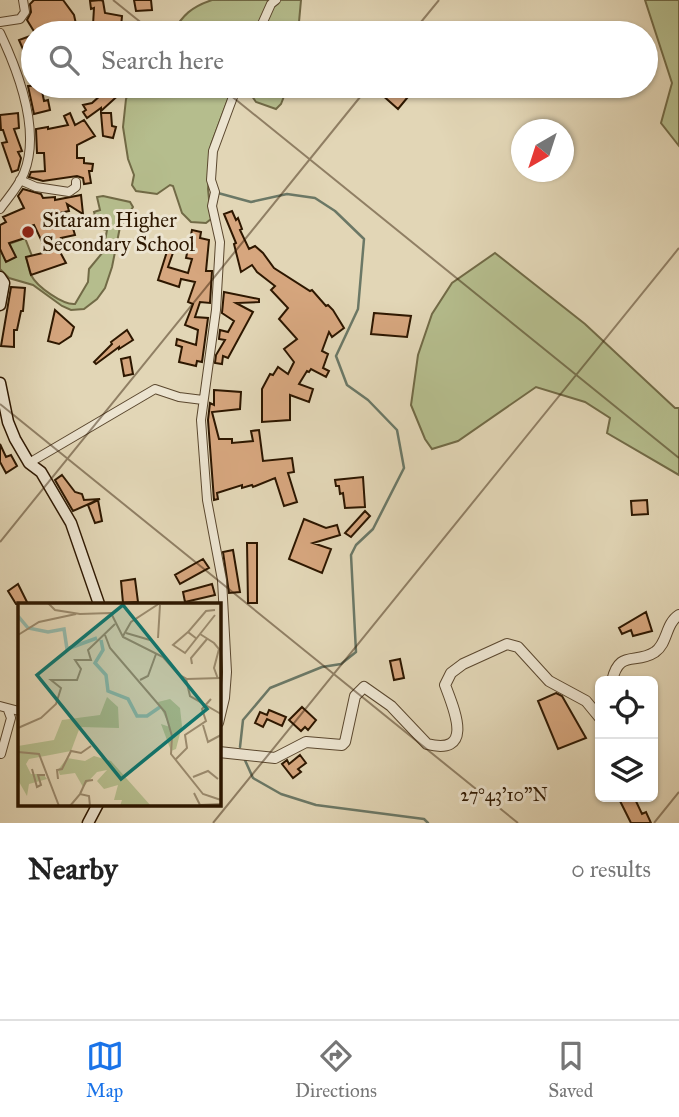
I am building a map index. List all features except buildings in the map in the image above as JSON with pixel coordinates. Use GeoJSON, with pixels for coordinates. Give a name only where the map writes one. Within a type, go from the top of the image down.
{"type":"FeatureCollection","features":[{"type":"Feature","properties":{"kind":"main road"},"geometry":{"type":"LineString","coordinates":[[0,276],[4,283],[0,305]]}},
{"type":"Feature","properties":{"kind":"main road"},"geometry":{"type":"LineString","coordinates":[[0,383],[8,422],[15,439],[29,463],[41,472],[71,523],[99,603]]}},
{"type":"Feature","properties":{"kind":"main road"},"geometry":{"type":"LineString","coordinates":[[88,823],[97,806]]}},
{"type":"Feature","properties":{"kind":"street"},"geometry":{"type":"LineString","coordinates":[[0,22],[20,19],[25,12],[23,0]]}},
{"type":"Feature","properties":{"kind":"street"},"geometry":{"type":"LineString","coordinates":[[263,21],[271,4],[276,0]]}},
{"type":"Feature","properties":{"kind":"street"},"geometry":{"type":"LineString","coordinates":[[0,33],[11,57],[21,92]]}},
{"type":"Feature","properties":{"kind":"street"},"geometry":{"type":"LineString","coordinates":[[0,209],[20,180],[27,161],[31,127],[23,98]]}},
{"type":"Feature","properties":{"kind":"street"},"geometry":{"type":"LineString","coordinates":[[220,719],[225,698],[222,580],[202,465],[201,420],[216,310],[220,242],[212,206],[215,192],[211,180],[213,151],[233,98]]}},
{"type":"Feature","properties":{"kind":"street"},"geometry":{"type":"LineString","coordinates":[[20,180],[46,190],[69,192],[76,187],[76,182]]}},
{"type":"Feature","properties":{"kind":"street"},"geometry":{"type":"LineString","coordinates":[[29,463],[155,389],[179,397],[204,400]]}},
{"type":"Feature","properties":{"kind":"street"},"geometry":{"type":"LineString","coordinates":[[613,676],[621,662],[657,651],[669,624],[679,615]]}},
{"type":"Feature","properties":{"kind":"street"},"geometry":{"type":"LineString","coordinates":[[220,752],[275,758],[306,742],[342,745],[345,742],[355,696],[360,688],[364,687],[391,706],[426,744],[443,746],[451,743],[458,734],[458,725],[445,685],[446,680],[463,664],[507,644],[518,647],[549,681],[586,701],[595,712]]}},
{"type":"Feature","properties":{"kind":"street"},"geometry":{"type":"LineString","coordinates":[[1,754],[11,718],[4,708]]}},
{"type":"Feature","properties":{"kind":"green space"},"geometry":{"type":"Polygon","coordinates":[[[212,0],[301,0],[299,21],[180,21],[198,6],[212,0]]]}},
{"type":"Feature","properties":{"kind":"green space"},"geometry":{"type":"Polygon","coordinates":[[[645,0],[679,0],[679,146],[661,123],[672,83],[658,40],[658,21],[652,21],[645,0]]]}},
{"type":"Feature","properties":{"kind":"green space"},"geometry":{"type":"Polygon","coordinates":[[[229,98],[211,145],[208,189],[211,219],[206,223],[191,222],[182,213],[173,186],[170,185],[157,194],[136,191],[132,185],[134,175],[128,159],[123,127],[126,99],[229,98]]]}},
{"type":"Feature","properties":{"kind":"green space"},"geometry":{"type":"Polygon","coordinates":[[[253,98],[283,98],[276,109],[256,102],[253,98]]]}},
{"type":"Feature","properties":{"kind":"green space"},"geometry":{"type":"Polygon","coordinates":[[[97,197],[130,202],[133,207],[120,227],[105,288],[97,299],[84,309],[71,310],[62,306],[33,285],[9,278],[0,269],[0,249],[6,261],[15,257],[9,244],[25,238],[32,256],[26,258],[34,280],[57,298],[75,304],[88,282],[89,269],[103,252],[107,230],[98,228],[94,212],[100,210],[97,197]]]}},
{"type":"Feature","properties":{"kind":"green space"},"geometry":{"type":"Polygon","coordinates":[[[495,253],[585,324],[675,408],[679,408],[679,475],[607,433],[610,418],[585,402],[536,387],[458,441],[432,449],[411,405],[418,355],[432,314],[452,283],[495,253]]]}},
{"type":"Feature","properties":{"kind":"waterway"},"geometry":{"type":"LineString","coordinates":[[218,193],[251,202],[287,194],[315,198],[335,211],[364,239],[358,309],[336,356],[347,385],[368,400],[397,430],[404,468],[373,529],[356,545],[351,555],[356,652],[341,664],[322,667],[270,688],[243,720],[240,747]]}},
{"type":"Feature","properties":{"kind":"waterway"},"geometry":{"type":"LineString","coordinates":[[244,758],[253,778],[281,794],[316,805],[424,819],[428,823]]}},
{"type":"Feature","properties":{"kind":"place","name":"Sitaram Higher Secondary School"},"geometry":{"type":"Point","coordinates":[28,232]}}]}
